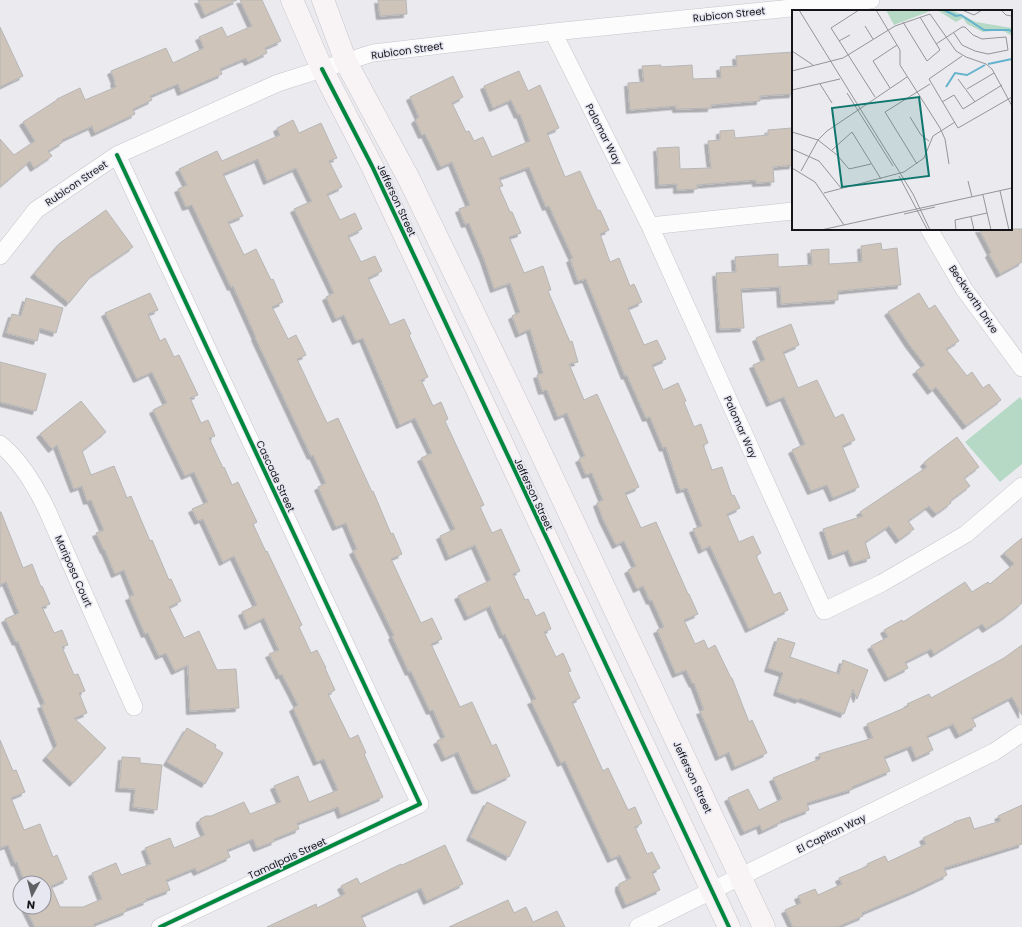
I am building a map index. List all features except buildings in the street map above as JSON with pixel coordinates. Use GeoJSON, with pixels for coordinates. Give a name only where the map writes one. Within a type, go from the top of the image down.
{"type":"FeatureCollection","features":[{"type":"Feature","properties":{"kind":"main road","name":"Jefferson Street"},"geometry":{"type":"LineString","coordinates":[[292,0],[322,69],[372,166],[711,892],[729,927]]}},
{"type":"Feature","properties":{"kind":"main road","name":"Jefferson Street"},"geometry":{"type":"LineString","coordinates":[[323,0],[346,62],[409,179],[530,428],[764,927]]}},
{"type":"Feature","properties":{"kind":"street","name":"Rubicon Street"},"geometry":{"type":"LineString","coordinates":[[0,256],[36,210],[117,155],[278,83],[373,54],[552,32],[871,0]]}},
{"type":"Feature","properties":{"kind":"street","name":"Palomar Way"},"geometry":{"type":"LineString","coordinates":[[552,32],[650,226],[824,611],[882,583],[966,534],[1022,486]]}},
{"type":"Feature","properties":{"kind":"street","name":"Cascade Street"},"geometry":{"type":"LineString","coordinates":[[117,155],[420,804]]}},
{"type":"Feature","properties":{"kind":"street"},"geometry":{"type":"LineString","coordinates":[[650,226],[792,211]]}},
{"type":"Feature","properties":{"kind":"street","name":"Beckworth Drive"},"geometry":{"type":"LineString","coordinates":[[930,230],[964,289],[1022,368]]}},
{"type":"Feature","properties":{"kind":"street","name":"Mariposa Court"},"geometry":{"type":"LineString","coordinates":[[0,444],[21,466],[40,496],[134,707]]}},
{"type":"Feature","properties":{"kind":"street","name":"El Capitan Way"},"geometry":{"type":"LineString","coordinates":[[638,927],[994,752],[1022,733]]}},
{"type":"Feature","properties":{"kind":"street","name":"Tamalpais Street"},"geometry":{"type":"LineString","coordinates":[[160,927],[420,804]]}},
{"type":"Feature","properties":{"kind":"green space"},"geometry":{"type":"Polygon","coordinates":[[[1020,397],[1022,400],[1022,464],[1000,482],[965,442],[1020,397]]]}},
{"type":"Feature","properties":{"kind":"cycle path"},"geometry":{"type":"LineString","coordinates":[[322,69],[372,166],[729,927]]}},
{"type":"Feature","properties":{"kind":"cycle path"},"geometry":{"type":"LineString","coordinates":[[117,155],[420,804],[160,927]]}}]}
